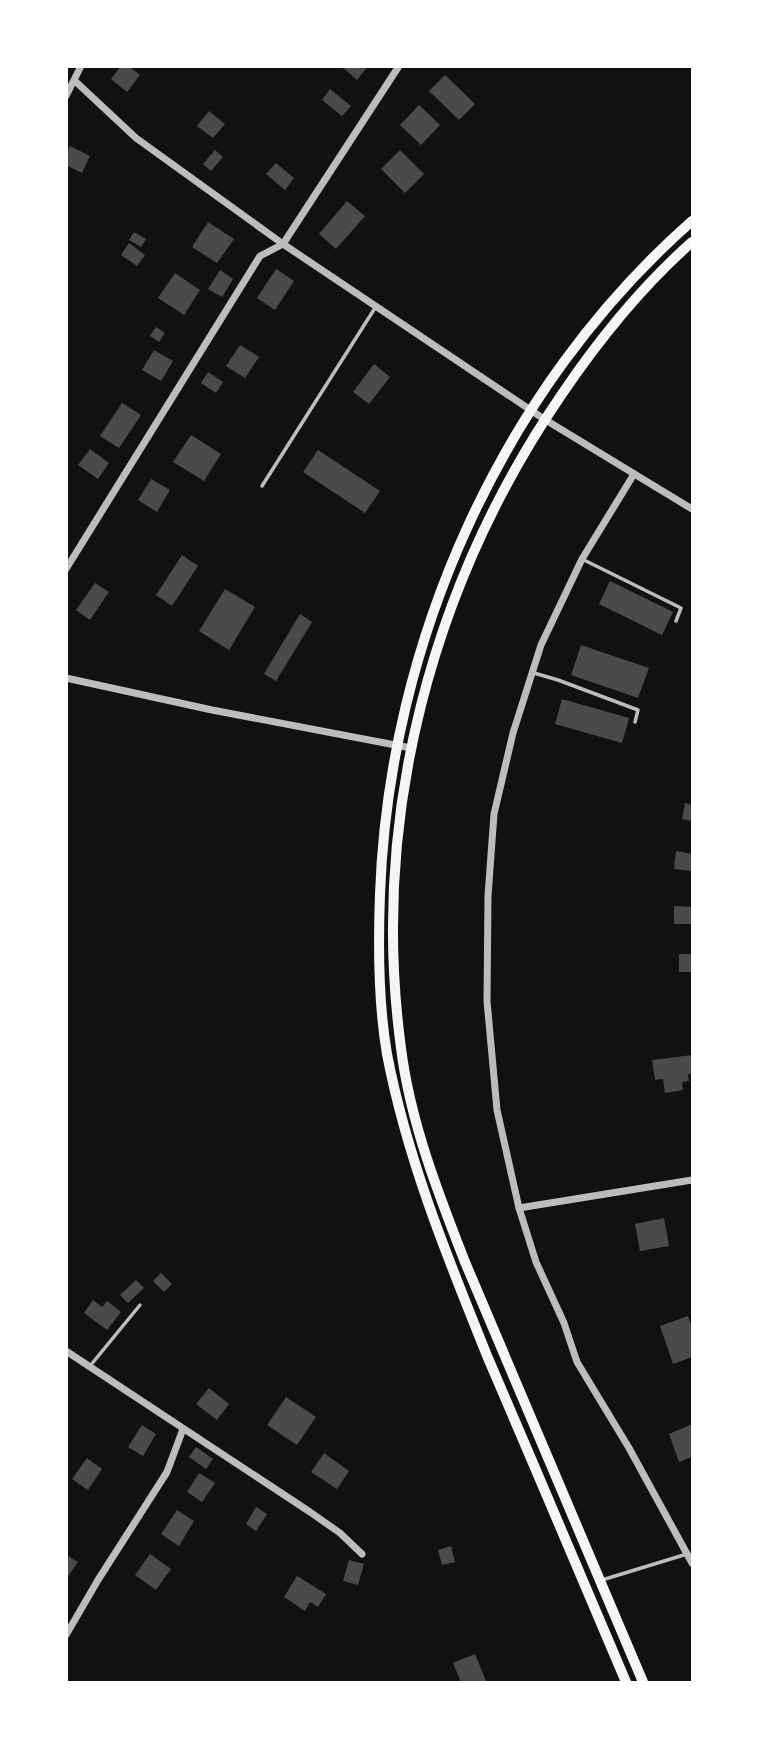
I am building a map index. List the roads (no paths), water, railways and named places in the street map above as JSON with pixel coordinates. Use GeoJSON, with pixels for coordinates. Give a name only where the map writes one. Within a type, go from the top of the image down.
{"type":"FeatureCollection","features":[{"type":"Feature","properties":{"kind":"main road"},"geometry":{"type":"LineString","coordinates":[[626,1682],[451,1268],[411,1151],[387,1052],[378,936],[385,820],[396,745],[416,665],[457,550],[473,515],[532,411],[583,335],[628,284],[692,221]]}},
{"type":"Feature","properties":{"kind":"main road"},"geometry":{"type":"LineString","coordinates":[[643,1682],[465,1262],[423,1143],[398,1026],[392,934],[399,822],[411,748],[430,668],[457,588],[486,523],[544,419],[597,342],[638,294],[692,242]]}},
{"type":"Feature","properties":{"kind":"street"},"geometry":{"type":"LineString","coordinates":[[66,96],[81,66]]}},
{"type":"Feature","properties":{"kind":"street"},"geometry":{"type":"LineString","coordinates":[[66,569],[260,256],[283,244],[399,66]]}},
{"type":"Feature","properties":{"kind":"street"},"geometry":{"type":"LineString","coordinates":[[75,81],[136,138],[283,244],[544,419],[692,509]]}},
{"type":"Feature","properties":{"kind":"street"},"geometry":{"type":"LineString","coordinates":[[635,474],[582,559],[541,645],[513,733],[495,814],[488,896],[487,1001],[496,1110],[519,1208],[536,1262],[564,1323],[577,1362],[629,1448],[692,1563]]}},
{"type":"Feature","properties":{"kind":"street"},"geometry":{"type":"LineString","coordinates":[[66,678],[212,710],[411,748]]}},
{"type":"Feature","properties":{"kind":"street"},"geometry":{"type":"LineString","coordinates":[[519,1208],[692,1180]]}},
{"type":"Feature","properties":{"kind":"street"},"geometry":{"type":"LineString","coordinates":[[66,1351],[310,1512],[362,1554]]}},
{"type":"Feature","properties":{"kind":"street"},"geometry":{"type":"LineString","coordinates":[[66,1635],[167,1472],[183,1429]]}},
{"type":"Feature","properties":{"kind":"lane"},"geometry":{"type":"LineString","coordinates":[[262,486],[376,306]]}},
{"type":"Feature","properties":{"kind":"lane"},"geometry":{"type":"LineString","coordinates":[[582,559],[681,608],[677,621]]}},
{"type":"Feature","properties":{"kind":"lane"},"geometry":{"type":"LineString","coordinates":[[532,673],[638,710],[635,722]]}},
{"type":"Feature","properties":{"kind":"lane"},"geometry":{"type":"LineString","coordinates":[[90,1367],[140,1305]]}},
{"type":"Feature","properties":{"kind":"lane"},"geometry":{"type":"LineString","coordinates":[[600,1581],[687,1554]]}}]}
